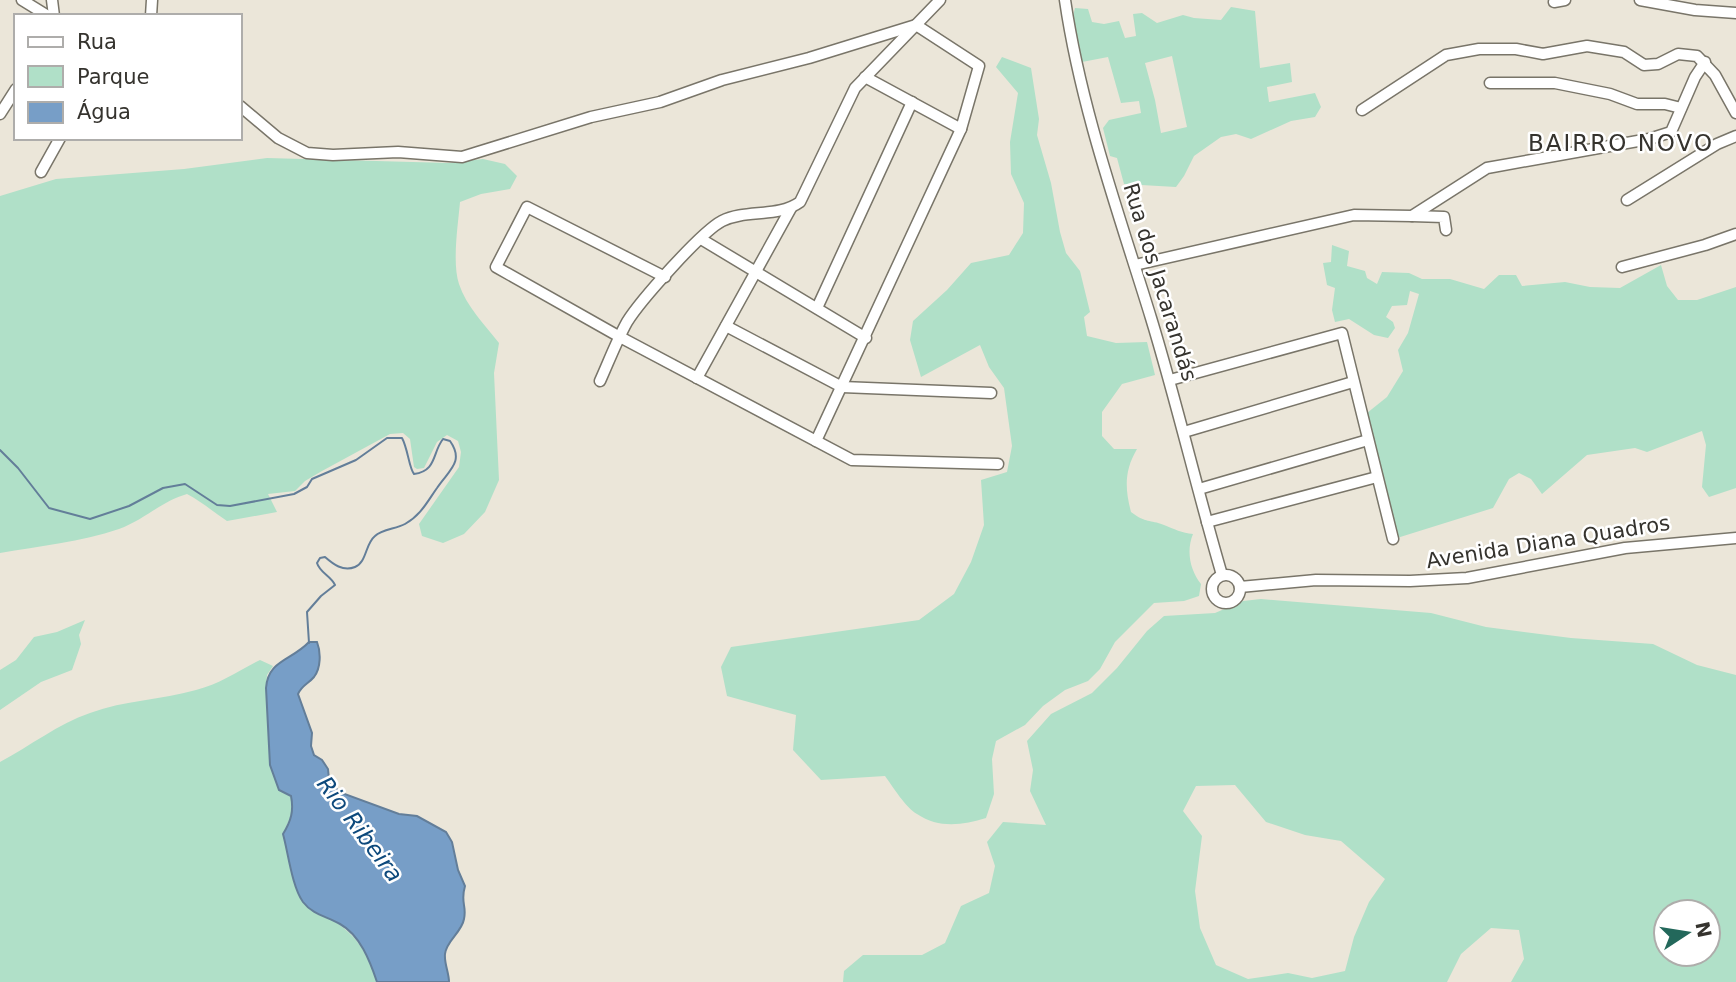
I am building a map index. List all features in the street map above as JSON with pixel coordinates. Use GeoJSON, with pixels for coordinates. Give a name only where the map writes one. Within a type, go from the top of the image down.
{"type":"FeatureCollection","features":[{"type":"Feature","properties":{"kind":"street"},"geometry":{"type":"LineString","coordinates":[[22,0],[45,14]]}},
{"type":"Feature","properties":{"kind":"street"},"geometry":{"type":"LineString","coordinates":[[600,381],[628,321],[701,239],[722,221],[791,208],[800,202],[855,88],[940,0]]}},
{"type":"Feature","properties":{"kind":"street","name":"Rua dos Jacarandás"},"geometry":{"type":"LineString","coordinates":[[1065,0],[1071,40],[1086,102],[1170,380],[1222,575]]}},
{"type":"Feature","properties":{"kind":"street"},"geometry":{"type":"LineString","coordinates":[[1640,0],[1695,10],[1736,13]]}},
{"type":"Feature","properties":{"kind":"street"},"geometry":{"type":"LineString","coordinates":[[242,108],[278,138],[301,151],[334,155],[398,152],[462,157],[592,117],[660,102],[722,80],[809,58],[916,24]]}},
{"type":"Feature","properties":{"kind":"street"},"geometry":{"type":"LineString","coordinates":[[816,441],[961,129],[979,66],[916,24]]}},
{"type":"Feature","properties":{"kind":"street"},"geometry":{"type":"LineString","coordinates":[[1362,110],[1446,55],[1479,49],[1516,49],[1543,54],[1587,46],[1625,52],[1644,65],[1658,64],[1678,54],[1697,57],[1715,75],[1736,113]]}},
{"type":"Feature","properties":{"kind":"street"},"geometry":{"type":"LineString","coordinates":[[1412,216],[1487,168],[1649,139],[1671,132],[1704,62]]}},
{"type":"Feature","properties":{"kind":"street"},"geometry":{"type":"LineString","coordinates":[[865,77],[961,129]]}},
{"type":"Feature","properties":{"kind":"street"},"geometry":{"type":"LineString","coordinates":[[1496,82],[1555,83],[1610,94],[1637,104],[1665,104],[1681,108]]}},
{"type":"Feature","properties":{"kind":"street"},"geometry":{"type":"LineString","coordinates":[[0,114],[14,92]]}},
{"type":"Feature","properties":{"kind":"street"},"geometry":{"type":"LineString","coordinates":[[817,308],[912,102]]}},
{"type":"Feature","properties":{"kind":"street"},"geometry":{"type":"LineString","coordinates":[[1627,200],[1717,144],[1736,136]]}},
{"type":"Feature","properties":{"kind":"street"},"geometry":{"type":"LineString","coordinates":[[41,172],[59,140]]}},
{"type":"Feature","properties":{"kind":"street"},"geometry":{"type":"LineString","coordinates":[[665,277],[527,207],[496,267],[620,337],[852,460],[998,464]]}},
{"type":"Feature","properties":{"kind":"street"},"geometry":{"type":"LineString","coordinates":[[698,378],[791,208]]}},
{"type":"Feature","properties":{"kind":"street"},"geometry":{"type":"LineString","coordinates":[[1135,265],[1354,215],[1444,217],[1446,230]]}},
{"type":"Feature","properties":{"kind":"street"},"geometry":{"type":"LineString","coordinates":[[1622,267],[1736,234]]}},
{"type":"Feature","properties":{"kind":"street"},"geometry":{"type":"LineString","coordinates":[[701,239],[866,338]]}},
{"type":"Feature","properties":{"kind":"street"},"geometry":{"type":"LineString","coordinates":[[726,326],[842,387],[991,393]]}},
{"type":"Feature","properties":{"kind":"street"},"geometry":{"type":"LineString","coordinates":[[1170,380],[1342,333],[1393,538]]}},
{"type":"Feature","properties":{"kind":"street"},"geometry":{"type":"LineString","coordinates":[[1184,432],[1353,382]]}},
{"type":"Feature","properties":{"kind":"street"},"geometry":{"type":"LineString","coordinates":[[1199,489],[1368,440]]}},
{"type":"Feature","properties":{"kind":"street"},"geometry":{"type":"LineString","coordinates":[[1207,522],[1377,477]]}},
{"type":"Feature","properties":{"kind":"street","name":"Avenida Diana Quadros"},"geometry":{"type":"LineString","coordinates":[[1222,575],[1216,578],[1211,587],[1213,597],[1224,604],[1233,601],[1239,594],[1240,587],[1316,580],[1410,581],[1467,578],[1625,548],[1736,537]]}},
{"type":"Feature","properties":{"kind":"street"},"geometry":{"type":"LineString","coordinates":[[1222,575],[1234,577],[1240,587]]}},
{"type":"Feature","properties":{"kind":"green space"},"geometry":{"type":"Polygon","coordinates":[[[1231,7],[1255,11],[1260,68],[1290,63],[1292,82],[1267,87],[1269,102],[1315,93],[1321,107],[1315,117],[1291,121],[1251,139],[1236,134],[1221,137],[1194,156],[1176,187],[1124,184],[1117,158],[1110,156],[1103,128],[1109,120],[1141,113],[1139,101],[1121,103],[1108,57],[1082,62],[1073,16],[1075,8],[1088,9],[1092,22],[1104,24],[1119,21],[1125,38],[1136,36],[1133,14],[1142,13],[1157,23],[1183,15],[1221,20],[1231,7]],[[1172,56],[1145,63],[1161,133],[1187,127],[1172,56]]]}},
{"type":"Feature","properties":{"kind":"green space"},"geometry":{"type":"Polygon","coordinates":[[[1002,57],[1031,68],[1039,119],[1037,135],[1051,183],[1060,232],[1066,253],[1080,271],[1090,312],[1084,317],[1087,336],[1116,343],[1147,342],[1155,375],[1122,384],[1102,412],[1102,436],[1114,449],[1137,449],[1127,480],[1131,512],[1145,520],[1193,534],[1190,560],[1201,584],[1199,596],[1184,601],[1154,603],[1115,642],[1100,669],[1088,681],[1065,690],[1043,706],[1025,725],[996,741],[992,759],[994,794],[986,818],[960,824],[942,824],[925,819],[913,811],[885,776],[821,780],[793,750],[796,715],[727,696],[721,667],[731,647],[919,620],[954,594],[971,562],[984,525],[981,480],[1007,472],[1012,446],[1004,388],[989,367],[980,345],[921,377],[910,340],[913,321],[947,290],[971,263],[1009,255],[1023,233],[1024,203],[1011,174],[1010,142],[1018,93],[996,67],[1002,57]]]}},
{"type":"Feature","properties":{"kind":"green space"},"geometry":{"type":"Polygon","coordinates":[[[267,158],[449,163],[483,159],[505,164],[517,176],[510,189],[481,194],[460,202],[457,233],[456,266],[462,292],[471,308],[499,343],[494,373],[499,480],[485,512],[464,534],[443,543],[422,536],[419,524],[459,467],[461,452],[458,441],[447,435],[437,442],[424,468],[417,469],[414,467],[410,439],[403,433],[390,434],[305,481],[295,491],[268,494],[277,512],[227,521],[187,494],[119,529],[0,553],[0,196],[56,179],[184,169],[267,158]]]}},
{"type":"Feature","properties":{"kind":"green space"},"geometry":{"type":"Polygon","coordinates":[[[1332,245],[1349,251],[1347,266],[1365,271],[1367,278],[1377,284],[1382,272],[1409,273],[1422,279],[1450,279],[1484,289],[1499,275],[1516,275],[1522,286],[1565,282],[1590,287],[1620,288],[1661,265],[1667,286],[1678,300],[1697,300],[1736,287],[1736,488],[1709,497],[1702,487],[1706,445],[1702,431],[1647,452],[1635,448],[1587,455],[1542,494],[1531,479],[1519,473],[1509,479],[1493,508],[1397,538],[1367,413],[1387,397],[1403,371],[1398,350],[1408,333],[1419,294],[1410,291],[1407,305],[1392,306],[1386,317],[1393,322],[1395,328],[1388,338],[1374,335],[1349,319],[1335,322],[1332,310],[1335,288],[1327,285],[1323,263],[1331,262],[1332,245]]]}},
{"type":"Feature","properties":{"kind":"green space"},"geometry":{"type":"Polygon","coordinates":[[[1261,599],[1431,613],[1486,627],[1571,638],[1653,644],[1697,665],[1736,675],[1736,982],[1511,982],[1524,959],[1519,930],[1491,928],[1461,954],[1447,982],[843,982],[844,971],[863,955],[922,955],[945,943],[961,906],[989,893],[995,866],[987,842],[1003,822],[1046,825],[1030,791],[1033,770],[1027,741],[1051,714],[1092,693],[1117,668],[1147,631],[1164,616],[1215,613],[1243,601],[1261,599]],[[1235,785],[1196,786],[1183,811],[1202,836],[1195,891],[1200,928],[1216,965],[1248,979],[1288,973],[1312,978],[1345,971],[1354,937],[1369,902],[1385,879],[1341,841],[1305,835],[1266,822],[1235,785]]]}},
{"type":"Feature","properties":{"kind":"green space"},"geometry":{"type":"Polygon","coordinates":[[[85,620],[79,635],[81,644],[72,670],[41,682],[0,710],[0,670],[16,660],[34,637],[57,632],[85,620]]]}},
{"type":"Feature","properties":{"kind":"green space"},"geometry":{"type":"Polygon","coordinates":[[[260,660],[273,666],[267,675],[266,688],[270,765],[279,790],[291,796],[294,809],[283,834],[302,901],[349,932],[365,952],[377,982],[0,982],[0,762],[78,718],[116,705],[205,687],[260,660]]]}},
{"type":"Feature","properties":{"kind":"water"},"geometry":{"type":"Polygon","coordinates":[[[309,642],[317,642],[319,665],[314,677],[298,694],[312,733],[311,746],[314,755],[322,760],[328,769],[329,779],[339,792],[399,814],[417,816],[446,832],[452,842],[458,870],[465,886],[465,914],[463,924],[446,949],[449,982],[377,982],[367,957],[353,935],[340,924],[311,910],[299,896],[283,834],[291,816],[291,796],[279,790],[270,765],[266,688],[276,666],[309,642]]]}},
{"type":"Feature","properties":{"kind":"waterway","name":"Rio Ribeira"},"geometry":{"type":"LineString","coordinates":[[0,450],[18,468],[49,508],[90,519],[129,506],[163,488],[185,484],[217,505],[230,506],[294,494],[307,487],[312,479],[356,460],[387,438],[402,438],[414,474],[427,469],[443,439],[450,441],[456,455],[453,466],[415,517],[375,536],[362,561],[355,567],[342,568],[325,557],[320,558],[318,566],[335,585],[307,612],[309,643]]}},
{"type":"Feature","properties":{"kind":"district","name":"BAIRRO NOVO"},"geometry":{"type":"Point","coordinates":[1621,143]}}]}
